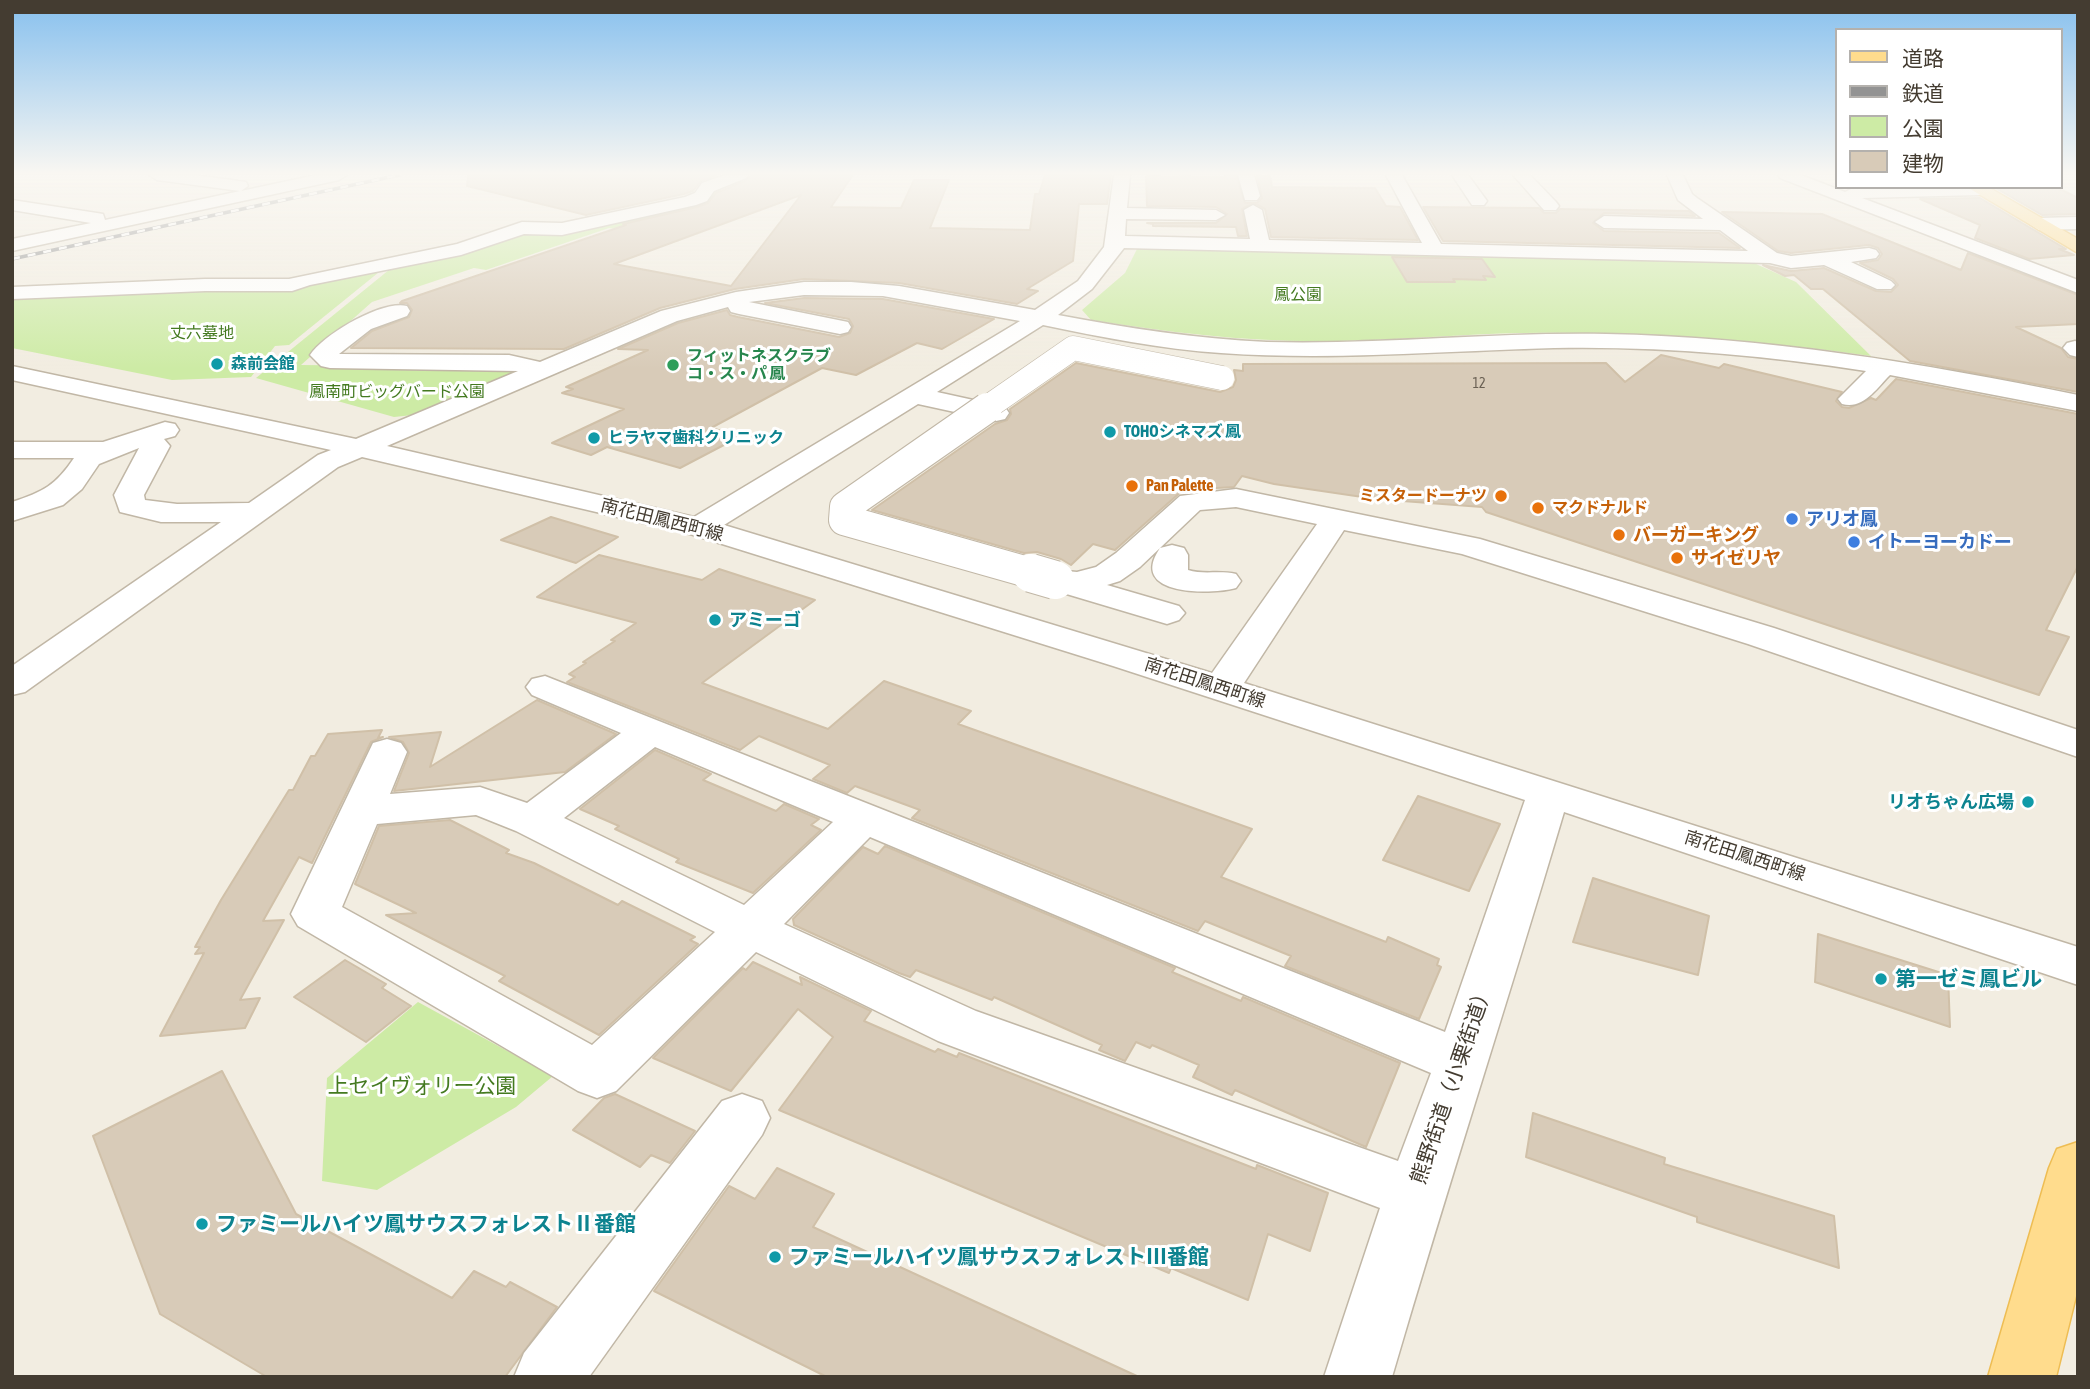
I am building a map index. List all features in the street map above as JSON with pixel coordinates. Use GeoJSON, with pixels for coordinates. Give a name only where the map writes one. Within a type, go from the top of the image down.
{"type":"FeatureCollection","features":[{"type":"Feature","properties":{"kind":"main road"},"geometry":{"type":"LineString","coordinates":[[2022,1377],[2078,1168]]}},
{"type":"Feature","properties":{"kind":"street"},"geometry":{"type":"LineString","coordinates":[[12,245],[35,240]]}},
{"type":"Feature","properties":{"kind":"street"},"geometry":{"type":"LineString","coordinates":[[12,293],[205,285],[292,285],[304,280],[461,249],[488,240]]}},
{"type":"Feature","properties":{"kind":"street"},"geometry":{"type":"LineString","coordinates":[[1260,240],[1261,245]]}},
{"type":"Feature","properties":{"kind":"street"},"geometry":{"type":"LineString","coordinates":[[1429,240],[1435,250]]}},
{"type":"Feature","properties":{"kind":"street"},"geometry":{"type":"LineString","coordinates":[[1621,240],[1634,254]]}},
{"type":"Feature","properties":{"kind":"street"},"geometry":{"type":"LineString","coordinates":[[1746,240],[1770,257]]}},
{"type":"Feature","properties":{"kind":"street"},"geometry":{"type":"LineString","coordinates":[[1954,240],[2078,288]]}},
{"type":"Feature","properties":{"kind":"street"},"geometry":{"type":"LineString","coordinates":[[699,527],[1039,317],[1085,285],[1100,270],[1116,242],[1770,257],[1791,262],[1869,254]]}},
{"type":"Feature","properties":{"kind":"street"},"geometry":{"type":"LineString","coordinates":[[1828,260],[1884,285]]}},
{"type":"Feature","properties":{"kind":"street"},"geometry":{"type":"LineString","coordinates":[[12,684],[349,447],[543,370],[669,316],[714,302],[806,289],[853,288],[898,292],[1141,337],[1280,349],[1543,341],[1736,347],[1885,366],[2078,403]]}},
{"type":"Feature","properties":{"kind":"street"},"geometry":{"type":"LineString","coordinates":[[714,302],[846,319],[898,292]]}},
{"type":"Feature","properties":{"kind":"street"},"geometry":{"type":"LineString","coordinates":[[399,311],[363,324],[323,355],[330,361],[509,362],[543,370]]}},
{"type":"Feature","properties":{"kind":"street"},"geometry":{"type":"LineString","coordinates":[[1685,344],[1716,365]]}},
{"type":"Feature","properties":{"kind":"street"},"geometry":{"type":"LineString","coordinates":[[1167,613],[844,520],[845,507],[1073,348],[1222,378]]}},
{"type":"Feature","properties":{"kind":"street"},"geometry":{"type":"LineString","coordinates":[[12,356],[210,396],[349,447]]}},
{"type":"Feature","properties":{"kind":"street"},"geometry":{"type":"LineString","coordinates":[[1851,399],[1885,366]]}},
{"type":"Feature","properties":{"kind":"street"},"geometry":{"type":"LineString","coordinates":[[12,373],[349,447]]}},
{"type":"Feature","properties":{"kind":"street"},"geometry":{"type":"LineString","coordinates":[[12,393],[170,429],[349,447]]}},
{"type":"Feature","properties":{"kind":"street"},"geometry":{"type":"LineString","coordinates":[[913,395],[996,413]]}},
{"type":"Feature","properties":{"kind":"street"},"geometry":{"type":"LineString","coordinates":[[12,512],[52,499],[72,483],[89,458],[105,450],[170,429]]}},
{"type":"Feature","properties":{"kind":"street"},"geometry":{"type":"LineString","coordinates":[[142,439],[156,446],[129,495],[131,506],[145,511],[257,512]]}},
{"type":"Feature","properties":{"kind":"street","name":"南花田鳳西町線"},"geometry":{"type":"LineString","coordinates":[[349,447],[699,527],[1126,657],[2078,966]]}},
{"type":"Feature","properties":{"kind":"street"},"geometry":{"type":"LineString","coordinates":[[12,450],[105,450]]}},
{"type":"Feature","properties":{"kind":"street"},"geometry":{"type":"LineString","coordinates":[[12,485],[72,483]]}},
{"type":"Feature","properties":{"kind":"street"},"geometry":{"type":"LineString","coordinates":[[1108,574],[1128,560],[1191,502],[1236,498],[1468,546],[1761,636],[2078,744]]}},
{"type":"Feature","properties":{"kind":"street"},"geometry":{"type":"LineString","coordinates":[[1055,580],[1077,582],[1159,562],[1214,510]]}},
{"type":"Feature","properties":{"kind":"street"},"geometry":{"type":"LineString","coordinates":[[1221,688],[1337,517]]}},
{"type":"Feature","properties":{"kind":"street"},"geometry":{"type":"LineString","coordinates":[[1159,562],[1167,613]]}},
{"type":"Feature","properties":{"kind":"street"},"geometry":{"type":"LineString","coordinates":[[1159,562],[1171,575],[1192,583],[1224,582]]}},
{"type":"Feature","properties":{"kind":"street"},"geometry":{"type":"LineString","coordinates":[[1126,657],[1167,613]]}},
{"type":"Feature","properties":{"kind":"street"},"geometry":{"type":"LineString","coordinates":[[545,687],[1462,1062]]}},
{"type":"Feature","properties":{"kind":"street"},"geometry":{"type":"LineString","coordinates":[[532,821],[651,730]]}},
{"type":"Feature","properties":{"kind":"street"},"geometry":{"type":"LineString","coordinates":[[387,752],[315,914],[597,1075],[865,817]]}},
{"type":"Feature","properties":{"kind":"street","name":"熊野街道（小栗街道）"},"geometry":{"type":"LineString","coordinates":[[1358,1377],[1415,1194],[1462,1062],[1549,793]]}},
{"type":"Feature","properties":{"kind":"street"},"geometry":{"type":"LineString","coordinates":[[361,811],[480,801],[532,821],[957,1026],[1415,1194]]}},
{"type":"Feature","properties":{"kind":"street"},"geometry":{"type":"LineString","coordinates":[[548,1377],[742,1118]]}},
{"type":"Feature","properties":{"kind":"green space","name":"鳳南町ビッグバード公園"},"geometry":{"type":"Polygon","coordinates":[[[492,240],[574,240],[486,270],[474,268],[372,302],[301,365],[500,367],[516,371],[413,415],[394,417],[256,378],[395,265],[492,240]]]}},
{"type":"Feature","properties":{"kind":"green space","name":"鳳公園"},"geometry":{"type":"Polygon","coordinates":[[[1139,245],[1745,259],[1796,282],[1871,356],[1785,345],[1654,335],[1523,333],[1362,340],[1245,339],[1091,320],[1082,310],[1125,273],[1139,245]]]}},
{"type":"Feature","properties":{"kind":"green space","name":"丈六墓地"},"geometry":{"type":"Polygon","coordinates":[[[389,264],[289,345],[275,346],[251,377],[172,380],[12,348],[12,294],[295,286],[389,264]]]}},
{"type":"Feature","properties":{"kind":"green space","name":"上セイヴォリー公園"},"geometry":{"type":"Polygon","coordinates":[[[418,1002],[553,1076],[516,1107],[377,1190],[322,1181],[327,1078],[418,1002]]]}},
{"type":"Feature","properties":{"kind":"building"},"geometry":{"type":"Polygon","coordinates":[[[582,240],[680,240],[614,264],[731,286],[767,240],[1075,240],[1073,261],[1027,289],[1038,291],[1017,304],[899,283],[804,279],[735,289],[660,308],[564,349],[351,348],[372,331],[409,317],[412,310],[407,303],[400,303],[582,240]]]}},
{"type":"Feature","properties":{"kind":"building"},"geometry":{"type":"Polygon","coordinates":[[[1729,240],[1740,248],[1443,241],[1729,240]]]}},
{"type":"Feature","properties":{"kind":"building"},"geometry":{"type":"Polygon","coordinates":[[[1762,240],[1886,240],[1961,270],[1968,253],[2078,295],[2078,324],[2016,327],[2061,348],[2068,357],[2078,359],[2078,392],[1910,361],[1823,289],[1811,289],[1794,275],[1785,276],[1763,265],[1791,271],[1824,268],[1876,291],[1891,292],[1898,285],[1893,279],[1860,263],[1878,260],[1882,254],[1878,248],[1869,245],[1791,253],[1778,251],[1762,240]]]}},
{"type":"Feature","properties":{"kind":"building"},"geometry":{"type":"Polygon","coordinates":[[[1980,240],[2051,240],[2066,249],[2059,249],[2074,255],[2029,259],[1980,240]]]}},
{"type":"Feature","properties":{"kind":"building"},"geometry":{"type":"Polygon","coordinates":[[[1392,257],[1482,259],[1495,277],[1483,276],[1486,280],[1453,279],[1455,282],[1407,282],[1392,257]]]}},
{"type":"Feature","properties":{"kind":"building"},"geometry":{"type":"Polygon","coordinates":[[[804,298],[883,299],[994,319],[942,349],[917,343],[856,375],[822,368],[711,428],[741,436],[680,468],[607,447],[591,455],[552,443],[624,409],[562,393],[573,389],[566,387],[648,350],[618,349],[678,323],[727,310],[730,315],[738,317],[839,337],[850,333],[853,326],[849,319],[765,303],[804,298]]]}},
{"type":"Feature","properties":{"kind":"building","name":"アリオ鳳"},"geometry":{"type":"Polygon","coordinates":[[[1661,355],[1719,368],[1724,364],[1842,392],[1836,401],[1842,407],[1849,408],[1871,398],[1876,400],[1896,379],[2078,414],[2078,566],[2046,630],[2069,637],[2039,695],[1486,512],[1482,507],[1376,499],[1274,484],[1242,476],[1234,487],[1183,490],[1115,550],[1093,544],[1071,565],[1037,552],[1024,553],[872,510],[995,424],[1007,420],[1011,414],[1010,409],[1076,363],[1220,392],[1233,387],[1236,380],[1234,370],[1243,371],[1243,364],[1606,363],[1625,382],[1661,355]]]}},
{"type":"Feature","properties":{"kind":"building"},"geometry":{"type":"Polygon","coordinates":[[[551,517],[618,537],[576,563],[501,540],[551,517]]]}},
{"type":"Feature","properties":{"kind":"building"},"geometry":{"type":"Polygon","coordinates":[[[599,555],[702,580],[719,569],[815,600],[702,683],[828,729],[884,681],[971,711],[958,724],[1252,829],[1221,877],[1386,942],[1388,937],[1439,959],[1437,965],[1441,967],[1419,1019],[1285,966],[1291,956],[1205,921],[1198,931],[912,818],[920,810],[855,786],[847,793],[813,779],[830,765],[759,736],[740,750],[567,682],[575,677],[569,674],[586,663],[583,662],[636,623],[537,597],[599,555]]]}},
{"type":"Feature","properties":{"kind":"building"},"geometry":{"type":"Polygon","coordinates":[[[537,700],[616,734],[565,772],[394,791],[409,753],[403,742],[389,737],[441,732],[430,767],[537,700]]]}},
{"type":"Feature","properties":{"kind":"building"},"geometry":{"type":"Polygon","coordinates":[[[382,730],[378,738],[383,737],[371,742],[312,863],[299,857],[263,921],[284,920],[240,1000],[260,998],[245,1028],[160,1036],[204,953],[195,954],[200,947],[195,947],[289,790],[293,790],[311,756],[315,756],[328,734],[382,730]]]}},
{"type":"Feature","properties":{"kind":"building"},"geometry":{"type":"Polygon","coordinates":[[[655,750],[711,774],[703,780],[776,811],[784,804],[819,819],[811,825],[821,830],[753,893],[676,862],[679,859],[615,829],[619,826],[580,809],[655,750]]]}},
{"type":"Feature","properties":{"kind":"building"},"geometry":{"type":"Polygon","coordinates":[[[1418,796],[1500,824],[1469,891],[1383,860],[1418,796]]]}},
{"type":"Feature","properties":{"kind":"building"},"geometry":{"type":"Polygon","coordinates":[[[450,820],[509,850],[506,853],[534,863],[618,905],[622,901],[695,937],[690,940],[698,944],[599,1035],[499,981],[505,976],[386,915],[416,913],[355,884],[379,826],[450,820]]]}},
{"type":"Feature","properties":{"kind":"building"},"geometry":{"type":"Polygon","coordinates":[[[885,846],[1175,968],[1172,972],[1241,1001],[1243,997],[1400,1063],[1366,1147],[1235,1090],[1232,1095],[1193,1077],[1199,1065],[1152,1045],[1150,1048],[1136,1042],[1125,1061],[1099,1050],[1102,1045],[994,997],[992,1000],[916,970],[910,977],[794,925],[793,919],[863,847],[878,854],[885,846]]]}},
{"type":"Feature","properties":{"kind":"building"},"geometry":{"type":"Polygon","coordinates":[[[1593,878],[1709,916],[1698,975],[1573,942],[1593,878]]]}},
{"type":"Feature","properties":{"kind":"building","name":"第一ゼミ鳳ビル"},"geometry":{"type":"Polygon","coordinates":[[[1818,934],[1948,975],[1950,1027],[1815,982],[1818,934]]]}},
{"type":"Feature","properties":{"kind":"building"},"geometry":{"type":"Polygon","coordinates":[[[345,960],[386,984],[382,988],[411,1006],[366,1042],[294,997],[345,960]]]}},
{"type":"Feature","properties":{"kind":"building"},"geometry":{"type":"Polygon","coordinates":[[[753,962],[802,985],[800,977],[871,1011],[864,1021],[935,1052],[938,1049],[957,1057],[959,1053],[1256,1169],[1257,1165],[1328,1193],[1310,1251],[1268,1234],[1248,1300],[1171,1268],[1169,1273],[779,1110],[833,1037],[798,1009],[731,1091],[653,1058],[743,968],[746,970],[753,962]]]}},
{"type":"Feature","properties":{"kind":"building","name":"ファミールハイツ鳳サウスフォレストⅡ番館"},"geometry":{"type":"Polygon","coordinates":[[[222,1071],[296,1214],[452,1298],[474,1271],[506,1287],[510,1282],[557,1307],[505,1377],[267,1377],[160,1314],[93,1136],[222,1071]]]}},
{"type":"Feature","properties":{"kind":"building"},"geometry":{"type":"Polygon","coordinates":[[[615,1094],[695,1131],[670,1163],[651,1155],[640,1167],[573,1130],[604,1098],[615,1094]]]}},
{"type":"Feature","properties":{"kind":"building"},"geometry":{"type":"Polygon","coordinates":[[[1533,1113],[1665,1158],[1664,1164],[1834,1216],[1839,1268],[1697,1222],[1697,1217],[1526,1157],[1533,1113]]]}},
{"type":"Feature","properties":{"kind":"building","name":"ファミールハイツ鳳サウスフォレストⅢ番館"},"geometry":{"type":"Polygon","coordinates":[[[777,1168],[834,1194],[813,1227],[1139,1377],[827,1377],[654,1291],[729,1186],[755,1199],[777,1168]]]}},
{"type":"Feature","properties":{"kind":"railway"},"geometry":{"type":"LineString","coordinates":[[12,259],[100,240]]}},
{"type":"Feature","properties":{"kind":"place","name":"森前会館"},"geometry":{"type":"Point","coordinates":[217,364]}},
{"type":"Feature","properties":{"kind":"place","name":"フィットネスクラブ コ・ス・パ 鳳"},"geometry":{"type":"Point","coordinates":[673,365]}},
{"type":"Feature","properties":{"kind":"place","name":"TOHOシネマズ 鳳"},"geometry":{"type":"Point","coordinates":[1110,432]}},
{"type":"Feature","properties":{"kind":"place","name":"ヒラヤマ歯科クリニック"},"geometry":{"type":"Point","coordinates":[594,438]}},
{"type":"Feature","properties":{"kind":"place","name":"Pan Palette"},"geometry":{"type":"Point","coordinates":[1132,486]}},
{"type":"Feature","properties":{"kind":"place","name":"ミスタードーナツ"},"geometry":{"type":"Point","coordinates":[1501,496]}},
{"type":"Feature","properties":{"kind":"place","name":"マクドナルド"},"geometry":{"type":"Point","coordinates":[1538,508]}},
{"type":"Feature","properties":{"kind":"place","name":"アリオ鳳"},"geometry":{"type":"Point","coordinates":[1792,519]}},
{"type":"Feature","properties":{"kind":"place","name":"バーガーキング"},"geometry":{"type":"Point","coordinates":[1619,535]}},
{"type":"Feature","properties":{"kind":"place","name":"イトーヨーカドー"},"geometry":{"type":"Point","coordinates":[1854,542]}},
{"type":"Feature","properties":{"kind":"place","name":"サイゼリヤ"},"geometry":{"type":"Point","coordinates":[1677,558]}},
{"type":"Feature","properties":{"kind":"place","name":"アミーゴ"},"geometry":{"type":"Point","coordinates":[715,620]}},
{"type":"Feature","properties":{"kind":"place","name":"リオちゃん広場"},"geometry":{"type":"Point","coordinates":[2028,802]}},
{"type":"Feature","properties":{"kind":"place","name":"第一ゼミ鳳ビル"},"geometry":{"type":"Point","coordinates":[1881,979]}},
{"type":"Feature","properties":{"kind":"place","name":"ファミールハイツ鳳サウスフォレストⅡ番館"},"geometry":{"type":"Point","coordinates":[202,1224]}},
{"type":"Feature","properties":{"kind":"place","name":"ファミールハイツ鳳サウスフォレストⅢ番館"},"geometry":{"type":"Point","coordinates":[775,1257]}}]}
